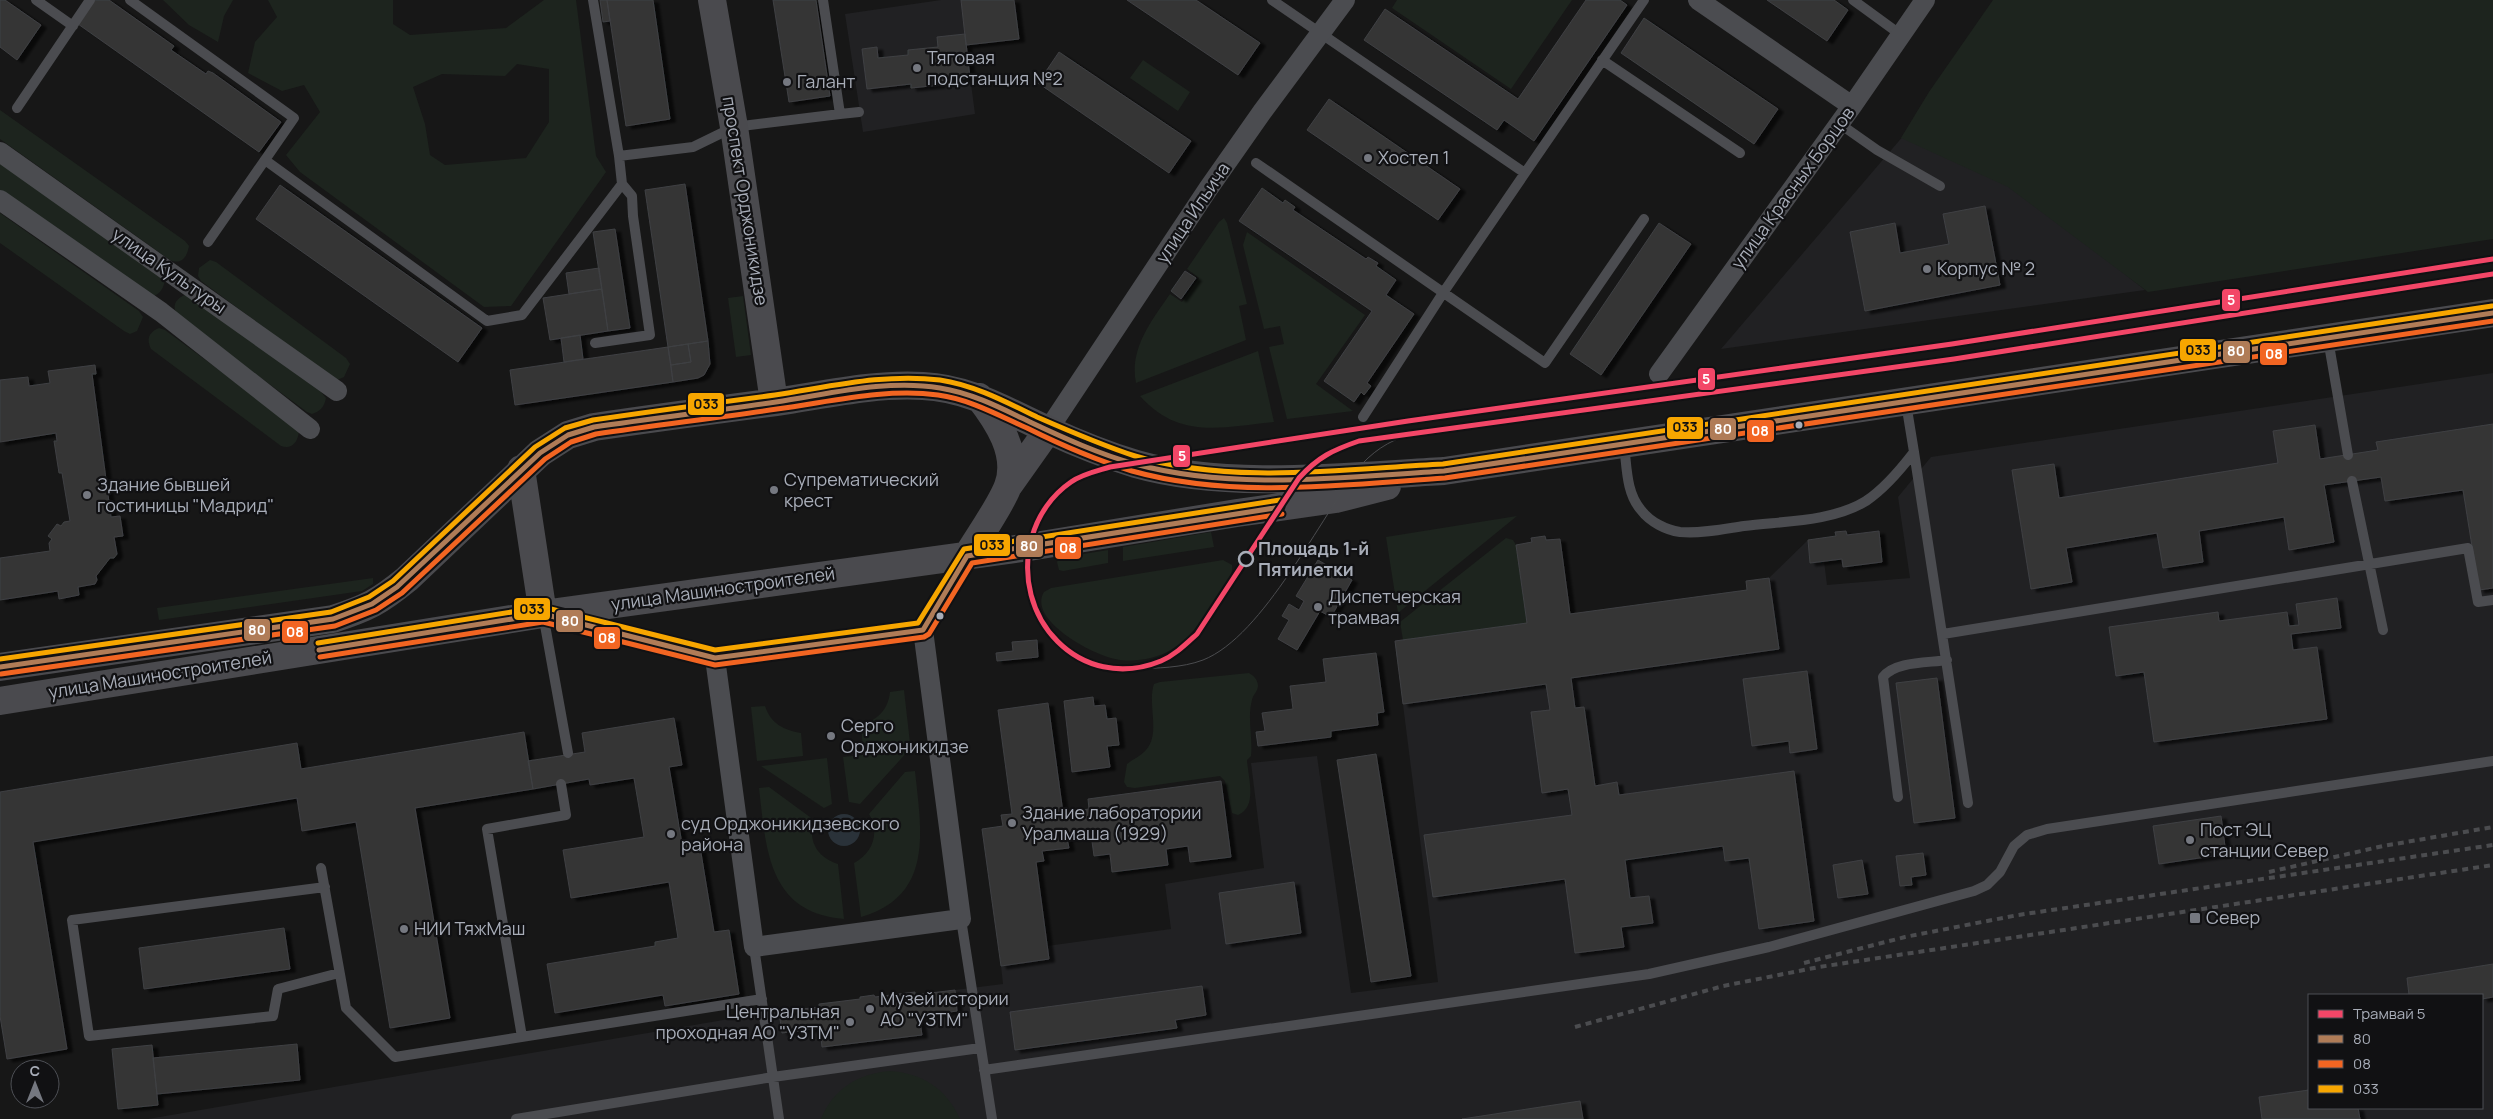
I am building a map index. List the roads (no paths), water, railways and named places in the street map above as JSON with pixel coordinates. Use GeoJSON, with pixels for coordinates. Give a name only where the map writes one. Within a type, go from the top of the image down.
{"type":"FeatureCollection","features":[{"type":"Feature","properties":{"kind":"main road","name":"проспект Орджоникидзе"},"geometry":{"type":"LineString","coordinates":[[712,0],[734,126],[774,402]]}},
{"type":"Feature","properties":{"kind":"main road","name":"улица Машиностроителей"},"geometry":{"type":"LineString","coordinates":[[0,667],[333,619],[364,610],[384,598],[406,579],[521,469],[555,443],[580,430],[774,402],[892,386],[933,387],[978,397],[1048,430],[1134,463],[1179,474],[1236,478],[1300,478],[1444,471],[1906,403],[2493,313]]}},
{"type":"Feature","properties":{"kind":"main road"},"geometry":{"type":"LineString","coordinates":[[978,397],[993,415],[1005,437],[1010,460],[1009,485]]}},
{"type":"Feature","properties":{"kind":"main road"},"geometry":{"type":"LineString","coordinates":[[968,556],[1009,485],[1048,430]]}},
{"type":"Feature","properties":{"kind":"main road"},"geometry":{"type":"LineString","coordinates":[[521,469],[543,614]]}},
{"type":"Feature","properties":{"kind":"main road","name":"улица Машиностроителей"},"geometry":{"type":"LineString","coordinates":[[0,701],[543,614],[968,556],[1336,499],[1444,471]]}},
{"type":"Feature","properties":{"kind":"street","name":"улица Ильича"},"geometry":{"type":"LineString","coordinates":[[1048,430],[1208,189],[1345,0]]}},
{"type":"Feature","properties":{"kind":"street"},"geometry":{"type":"LineString","coordinates":[[1698,0],[1852,106]]}},
{"type":"Feature","properties":{"kind":"street","name":"улица Красных Борцов"},"geometry":{"type":"LineString","coordinates":[[1659,374],[1840,124],[1925,0]]}},
{"type":"Feature","properties":{"kind":"street","name":"улица Культуры"},"geometry":{"type":"LineString","coordinates":[[0,152],[337,391]]}},
{"type":"Feature","properties":{"kind":"street"},"geometry":{"type":"LineString","coordinates":[[0,200],[161,312],[310,429]]}},
{"type":"Feature","properties":{"kind":"street"},"geometry":{"type":"LineString","coordinates":[[715,658],[754,947],[961,919],[923,630],[968,556]]}},
{"type":"Feature","properties":{"kind":"street"},"geometry":{"type":"LineString","coordinates":[[543,614],[715,658],[923,630]]}},
{"type":"Feature","properties":{"kind":"lane"},"geometry":{"type":"LineString","coordinates":[[36,0],[73,26]]}},
{"type":"Feature","properties":{"kind":"lane"},"geometry":{"type":"LineString","coordinates":[[17,108],[90,0]]}},
{"type":"Feature","properties":{"kind":"lane"},"geometry":{"type":"LineString","coordinates":[[130,0],[294,118],[208,242]]}},
{"type":"Feature","properties":{"kind":"lane"},"geometry":{"type":"LineString","coordinates":[[593,0],[622,184],[632,196],[633,216],[650,335],[595,342]]}},
{"type":"Feature","properties":{"kind":"lane"},"geometry":{"type":"LineString","coordinates":[[823,0],[840,114]]}},
{"type":"Feature","properties":{"kind":"lane"},"geometry":{"type":"LineString","coordinates":[[1272,0],[1525,173]]}},
{"type":"Feature","properties":{"kind":"lane"},"geometry":{"type":"LineString","coordinates":[[1362,417],[1443,293],[1644,0]]}},
{"type":"Feature","properties":{"kind":"lane"},"geometry":{"type":"LineString","coordinates":[[1853,0],[1901,35]]}},
{"type":"Feature","properties":{"kind":"lane"},"geometry":{"type":"LineString","coordinates":[[1602,60],[1740,153]]}},
{"type":"Feature","properties":{"kind":"lane"},"geometry":{"type":"LineString","coordinates":[[619,156],[693,147],[734,126],[859,112]]}},
{"type":"Feature","properties":{"kind":"lane"},"geometry":{"type":"LineString","coordinates":[[1840,124],[1877,150],[1940,186]]}},
{"type":"Feature","properties":{"kind":"lane"},"geometry":{"type":"LineString","coordinates":[[265,160],[488,322],[522,315],[622,184]]}},
{"type":"Feature","properties":{"kind":"lane"},"geometry":{"type":"LineString","coordinates":[[1256,163],[1545,363],[1644,219]]}},
{"type":"Feature","properties":{"kind":"lane"},"geometry":{"type":"LineString","coordinates":[[2328,338],[2348,455]]}},
{"type":"Feature","properties":{"kind":"lane"},"geometry":{"type":"LineString","coordinates":[[1906,403],[1968,803]]}},
{"type":"Feature","properties":{"kind":"lane"},"geometry":{"type":"LineString","coordinates":[[1624,444],[1631,495],[1641,511],[1666,528],[1680,532],[1700,532],[1813,518],[1844,510],[1867,500],[1901,468],[1914,452]]}},
{"type":"Feature","properties":{"kind":"lane"},"geometry":{"type":"LineString","coordinates":[[2352,481],[2383,630]]}},
{"type":"Feature","properties":{"kind":"lane"},"geometry":{"type":"LineString","coordinates":[[1943,634],[2468,548],[2478,602],[2493,600]]}},
{"type":"Feature","properties":{"kind":"lane"},"geometry":{"type":"LineString","coordinates":[[543,614],[568,753]]}},
{"type":"Feature","properties":{"kind":"lane"},"geometry":{"type":"LineString","coordinates":[[1898,797],[1883,677],[1888,671],[1896,668],[1947,660]]}},
{"type":"Feature","properties":{"kind":"lane"},"geometry":{"type":"LineString","coordinates":[[984,1070],[1590,984],[1707,963],[1974,891],[1987,885],[2000,872],[2014,846],[2027,835],[2047,829],[2493,761]]}},
{"type":"Feature","properties":{"kind":"lane"},"geometry":{"type":"LineString","coordinates":[[522,1037],[487,829],[566,816],[561,784]]}},
{"type":"Feature","properties":{"kind":"lane"},"geometry":{"type":"LineString","coordinates":[[321,868],[346,1008],[395,1057],[762,999]]}},
{"type":"Feature","properties":{"kind":"lane"},"geometry":{"type":"LineString","coordinates":[[325,888],[72,920],[89,1036],[272,1016],[278,989],[339,973]]}},
{"type":"Feature","properties":{"kind":"lane"},"geometry":{"type":"LineString","coordinates":[[961,919],[992,1119]]}},
{"type":"Feature","properties":{"kind":"lane"},"geometry":{"type":"LineString","coordinates":[[754,947],[779,1119]]}},
{"type":"Feature","properties":{"kind":"lane"},"geometry":{"type":"LineString","coordinates":[[516,1119],[773,1077],[980,1048]]}},
{"type":"Feature","properties":{"kind":"tram line","name":"5"},"geometry":{"type":"LineString","coordinates":[[2493,259],[1952,344],[1408,421],[1110,467],[1075,479],[1052,499],[1042,513],[1032,537],[1028,567],[1031,595],[1041,620],[1058,641],[1079,657],[1103,667],[1131,668],[1166,659],[1197,634],[1299,478],[1326,455],[1359,441],[1954,359],[2493,274]]}},
{"type":"Feature","properties":{"kind":"tram line"},"geometry":{"type":"LineString","coordinates":[[1135,669],[1187,665],[1203,660],[1226,647],[1248,627],[1290,573],[1362,464],[1387,444],[1418,432]]}},
{"type":"Feature","properties":{"kind":"railway"},"geometry":{"type":"LineString","coordinates":[[2269,872],[2383,846],[2493,827]]}},
{"type":"Feature","properties":{"kind":"railway"},"geometry":{"type":"LineString","coordinates":[[1804,963],[1905,937],[2018,915],[2493,845]]}},
{"type":"Feature","properties":{"kind":"railway"},"geometry":{"type":"LineString","coordinates":[[1575,1027],[1723,986],[1819,967],[2493,865]]}},
{"type":"Feature","properties":{"kind":"place","name":"Тяговая подстанция №2"},"geometry":{"type":"Point","coordinates":[917,68]}},
{"type":"Feature","properties":{"kind":"place","name":"Галант"},"geometry":{"type":"Point","coordinates":[787,82]}},
{"type":"Feature","properties":{"kind":"place","name":"Хостел 1"},"geometry":{"type":"Point","coordinates":[1368,158]}},
{"type":"Feature","properties":{"kind":"place","name":"Корпус № 2"},"geometry":{"type":"Point","coordinates":[1927,269]}},
{"type":"Feature","properties":{"kind":"place","name":"Супрематический крест"},"geometry":{"type":"Point","coordinates":[774,490]}},
{"type":"Feature","properties":{"kind":"place","name":"Здание бывшей гостиницы \"Мадрид\""},"geometry":{"type":"Point","coordinates":[87,495]}},
{"type":"Feature","properties":{"kind":"place","name":"Площадь 1-й Пятилетки"},"geometry":{"type":"Point","coordinates":[1246,559]}},
{"type":"Feature","properties":{"kind":"place","name":"Диспетчерская трамвая"},"geometry":{"type":"Point","coordinates":[1318,607]}},
{"type":"Feature","properties":{"kind":"place","name":"Серго Орджоникидзе"},"geometry":{"type":"Point","coordinates":[831,736]}},
{"type":"Feature","properties":{"kind":"place","name":"Здание лаборатории Уралмаша (1929)"},"geometry":{"type":"Point","coordinates":[1012,823]}},
{"type":"Feature","properties":{"kind":"place","name":"суд Орджоникидзевского района"},"geometry":{"type":"Point","coordinates":[671,834]}},
{"type":"Feature","properties":{"kind":"place","name":"Пост ЭЦ станции Север"},"geometry":{"type":"Point","coordinates":[2190,840]}},
{"type":"Feature","properties":{"kind":"place","name":"Север"},"geometry":{"type":"Point","coordinates":[2195,918]}},
{"type":"Feature","properties":{"kind":"place","name":"НИИ ТяжМаш"},"geometry":{"type":"Point","coordinates":[404,929]}},
{"type":"Feature","properties":{"kind":"place","name":"Музей истории АО \"УЗТМ\""},"geometry":{"type":"Point","coordinates":[870,1009]}},
{"type":"Feature","properties":{"kind":"place","name":"Центральная проходная АО \"УЗТМ\""},"geometry":{"type":"Point","coordinates":[850,1022]}}]}
